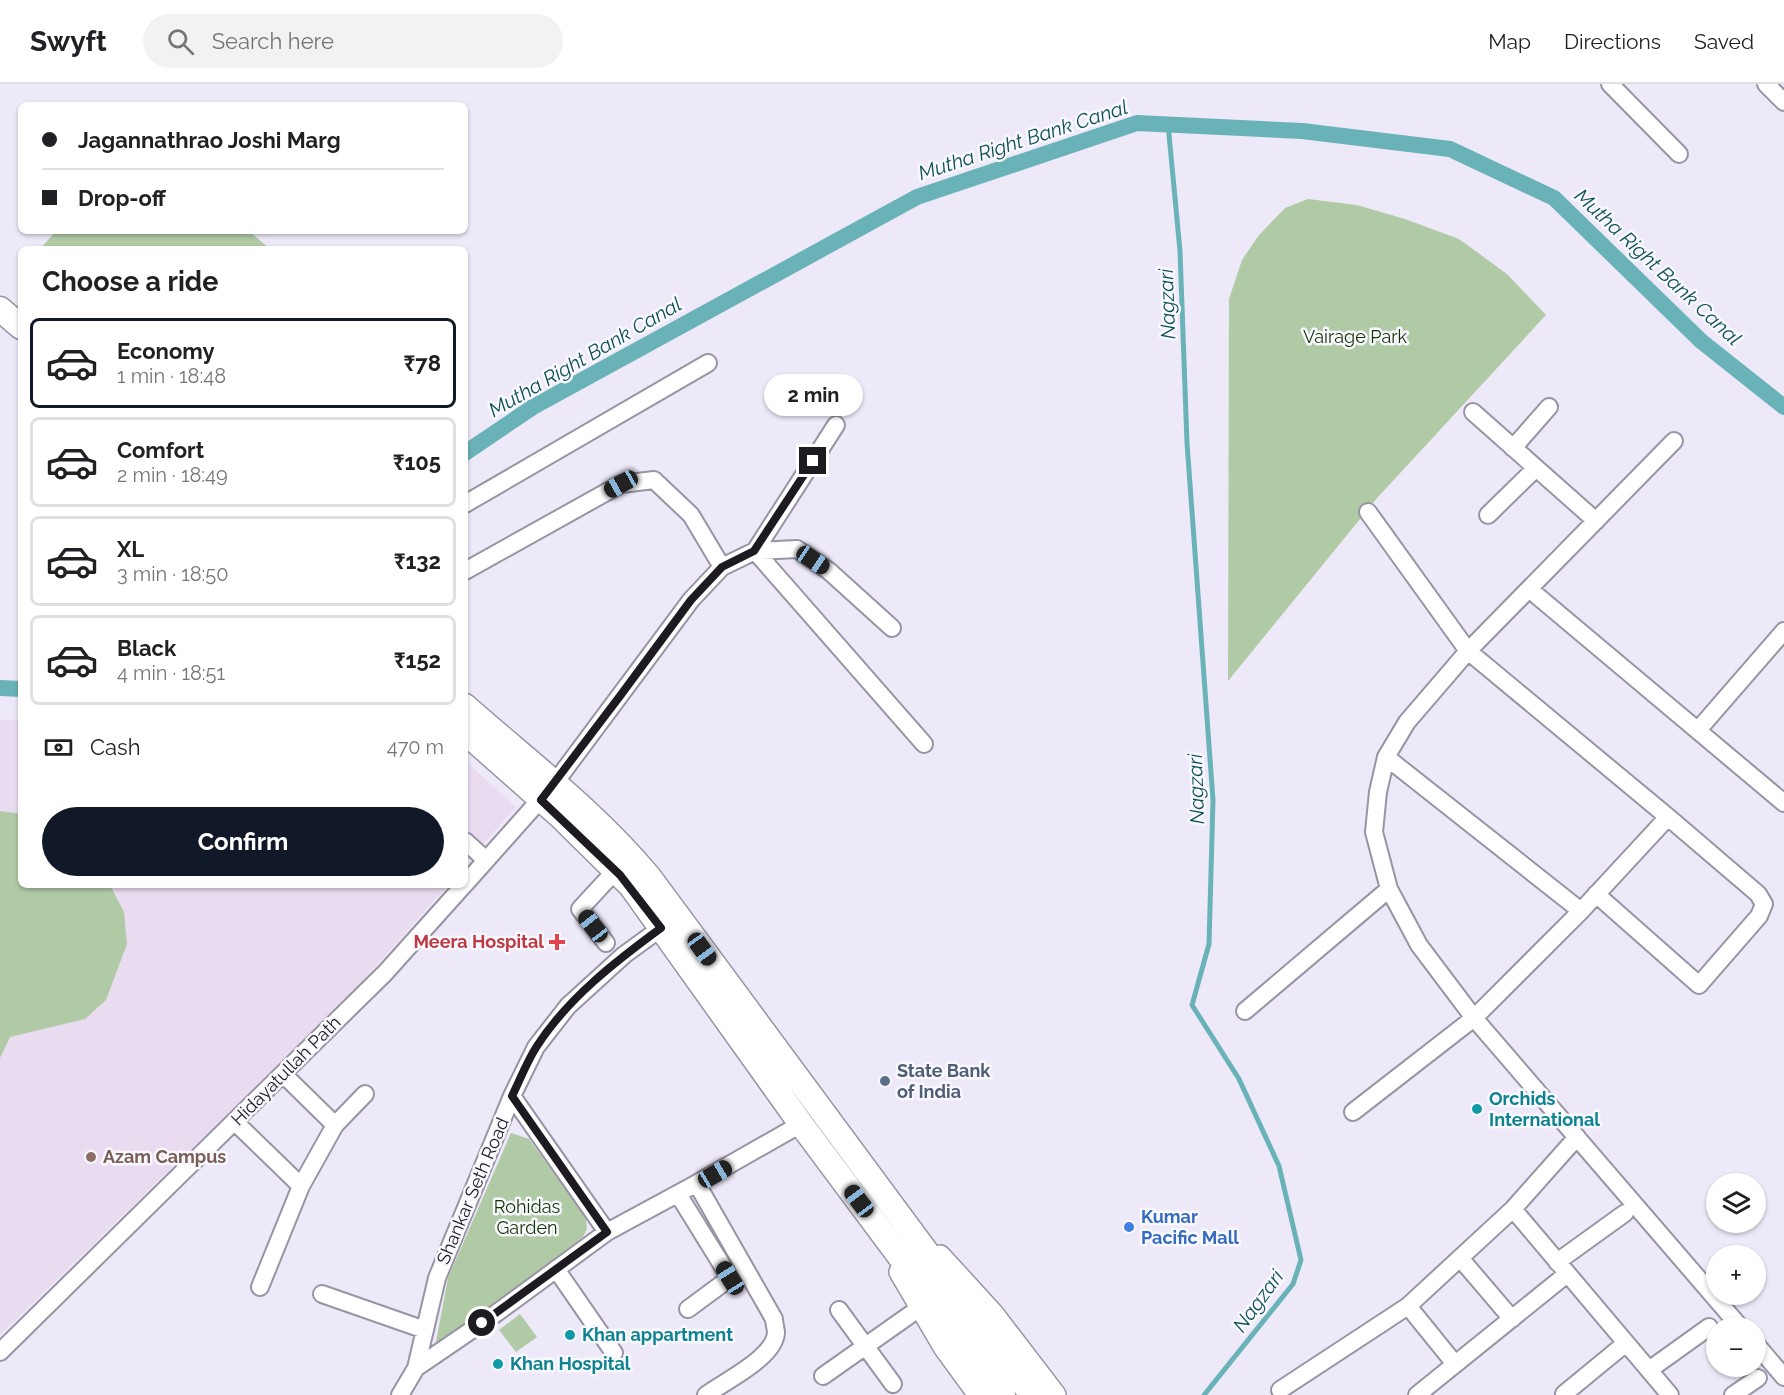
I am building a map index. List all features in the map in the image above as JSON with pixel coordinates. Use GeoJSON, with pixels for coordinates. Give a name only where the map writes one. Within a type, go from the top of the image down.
{"type":"FeatureCollection","features":[{"type":"Feature","properties":{"kind":"highway"},"geometry":{"type":"LineString","coordinates":[[0,309],[18,324]]}},
{"type":"Feature","properties":{"kind":"highway"},"geometry":{"type":"LineString","coordinates":[[468,709],[624,869],[982,1347],[1032,1395]]}},
{"type":"Feature","properties":{"kind":"highway"},"geometry":{"type":"LineString","coordinates":[[468,734],[547,792]]}},
{"type":"Feature","properties":{"kind":"highway"},"geometry":{"type":"LineString","coordinates":[[624,869],[661,928],[801,1124],[868,1194]]}},
{"type":"Feature","properties":{"kind":"highway"},"geometry":{"type":"LineString","coordinates":[[982,1347],[1003,1395]]}},
{"type":"Feature","properties":{"kind":"main road"},"geometry":{"type":"LineString","coordinates":[[868,1194],[921,1307],[944,1347],[979,1395]]}},
{"type":"Feature","properties":{"kind":"main road"},"geometry":{"type":"LineString","coordinates":[[868,1194],[993,1314],[1055,1395]]}},
{"type":"Feature","properties":{"kind":"street"},"geometry":{"type":"LineString","coordinates":[[1610,84],[1679,154]]}},
{"type":"Feature","properties":{"kind":"street"},"geometry":{"type":"LineString","coordinates":[[1766,84],[1784,102]]}},
{"type":"Feature","properties":{"kind":"street"},"geometry":{"type":"LineString","coordinates":[[468,502],[708,363]]}},
{"type":"Feature","properties":{"kind":"street"},"geometry":{"type":"LineString","coordinates":[[1513,448],[1549,408]]}},
{"type":"Feature","properties":{"kind":"street"},"geometry":{"type":"LineString","coordinates":[[1473,412],[1596,521]]}},
{"type":"Feature","properties":{"kind":"street"},"geometry":{"type":"LineString","coordinates":[[754,551],[836,425]]}},
{"type":"Feature","properties":{"kind":"street"},"geometry":{"type":"LineString","coordinates":[[1674,441],[1468,651],[1407,722],[1386,757],[1378,792],[1374,832],[1389,889],[1419,945],[1474,1018],[1732,1317]]}},
{"type":"Feature","properties":{"kind":"street"},"geometry":{"type":"LineString","coordinates":[[1488,515],[1536,468]]}},
{"type":"Feature","properties":{"kind":"street"},"geometry":{"type":"LineString","coordinates":[[468,570],[621,484],[654,480],[691,515],[722,567],[754,551],[797,549],[829,571],[892,628]]}},
{"type":"Feature","properties":{"kind":"street"},"geometry":{"type":"LineString","coordinates":[[1368,512],[1468,651],[1668,817],[1758,894],[1764,904],[1760,916],[1699,985],[1596,894]]}},
{"type":"Feature","properties":{"kind":"street"},"geometry":{"type":"LineString","coordinates":[[754,551],[924,744]]}},
{"type":"Feature","properties":{"kind":"street","name":"Hidayatullah Path"},"geometry":{"type":"LineString","coordinates":[[468,881],[547,792],[691,600],[722,567]]}},
{"type":"Feature","properties":{"kind":"street"},"geometry":{"type":"LineString","coordinates":[[1529,589],[1784,803]]}},
{"type":"Feature","properties":{"kind":"street"},"geometry":{"type":"LineString","coordinates":[[1698,730],[1784,631]]}},
{"type":"Feature","properties":{"kind":"street"},"geometry":{"type":"LineString","coordinates":[[1386,757],[1581,911]]}},
{"type":"Feature","properties":{"kind":"street"},"geometry":{"type":"LineString","coordinates":[[1353,1112],[1474,1018],[1581,911],[1668,817]]}},
{"type":"Feature","properties":{"kind":"street"},"geometry":{"type":"LineString","coordinates":[[468,844],[486,860]]}},
{"type":"Feature","properties":{"kind":"street"},"geometry":{"type":"LineString","coordinates":[[606,943],[580,909],[624,869]]}},
{"type":"Feature","properties":{"kind":"street","name":"Hidayatullah Path"},"geometry":{"type":"LineString","coordinates":[[0,1352],[385,973],[462,888]]}},
{"type":"Feature","properties":{"kind":"street"},"geometry":{"type":"LineString","coordinates":[[1245,1011],[1389,889]]}},
{"type":"Feature","properties":{"kind":"street","name":"Shankar Seth Road"},"geometry":{"type":"LineString","coordinates":[[416,1368],[437,1278],[512,1096],[536,1047],[568,1006],[624,955],[661,928]]}},
{"type":"Feature","properties":{"kind":"street"},"geometry":{"type":"LineString","coordinates":[[283,1074],[335,1125]]}},
{"type":"Feature","properties":{"kind":"street"},"geometry":{"type":"LineString","coordinates":[[260,1287],[301,1186],[335,1125],[365,1094]]}},
{"type":"Feature","properties":{"kind":"street"},"geometry":{"type":"LineString","coordinates":[[512,1096],[607,1232]]}},
{"type":"Feature","properties":{"kind":"street"},"geometry":{"type":"LineString","coordinates":[[235,1122],[301,1186]]}},
{"type":"Feature","properties":{"kind":"street"},"geometry":{"type":"LineString","coordinates":[[497,1323],[607,1232],[697,1184],[801,1124]]}},
{"type":"Feature","properties":{"kind":"street"},"geometry":{"type":"LineString","coordinates":[[1280,1390],[1408,1306],[1513,1209],[1576,1137]]}},
{"type":"Feature","properties":{"kind":"street"},"geometry":{"type":"LineString","coordinates":[[697,1184],[774,1319],[776,1334],[771,1348],[761,1358],[717,1392]]}},
{"type":"Feature","properties":{"kind":"street"},"geometry":{"type":"LineString","coordinates":[[678,1194],[730,1278],[688,1309]]}},
{"type":"Feature","properties":{"kind":"street"},"geometry":{"type":"LineString","coordinates":[[1513,1209],[1670,1395]]}},
{"type":"Feature","properties":{"kind":"street"},"geometry":{"type":"LineString","coordinates":[[1417,1395],[1512,1319],[1562,1268],[1625,1213]]}},
{"type":"Feature","properties":{"kind":"street"},"geometry":{"type":"LineString","coordinates":[[1460,1258],[1512,1319]]}},
{"type":"Feature","properties":{"kind":"street"},"geometry":{"type":"LineString","coordinates":[[559,1274],[614,1353]]}},
{"type":"Feature","properties":{"kind":"street"},"geometry":{"type":"LineString","coordinates":[[400,1395],[416,1368],[559,1274]]}},
{"type":"Feature","properties":{"kind":"street"},"geometry":{"type":"LineString","coordinates":[[322,1294],[425,1330]]}},
{"type":"Feature","properties":{"kind":"street"},"geometry":{"type":"LineString","coordinates":[[1408,1306],[1455,1364]]}},
{"type":"Feature","properties":{"kind":"street"},"geometry":{"type":"LineString","coordinates":[[823,1376],[921,1307]]}},
{"type":"Feature","properties":{"kind":"street"},"geometry":{"type":"LineString","coordinates":[[839,1310],[893,1384]]}},
{"type":"Feature","properties":{"kind":"street"},"geometry":{"type":"LineString","coordinates":[[1649,1370],[1706,1329]]}},
{"type":"Feature","properties":{"kind":"street"},"geometry":{"type":"LineString","coordinates":[[1564,1394],[1626,1343]]}},
{"type":"Feature","properties":{"kind":"street"},"geometry":{"type":"LineString","coordinates":[[1766,1356],[1784,1377]]}},
{"type":"Feature","properties":{"kind":"street"},"geometry":{"type":"LineString","coordinates":[[1733,1395],[1758,1378]]}},
{"type":"Feature","properties":{"kind":"shaded area","name":"Azam Campus"},"geometry":{"type":"Polygon","coordinates":[[[0,720],[18,720],[18,888],[445,888],[359,985],[0,1335],[0,720]]]}},
{"type":"Feature","properties":{"kind":"shaded area"},"geometry":{"type":"Polygon","coordinates":[[[468,764],[516,807],[468,862],[468,764]]]}},
{"type":"Feature","properties":{"kind":"green space","name":"Vairage Park"},"geometry":{"type":"Polygon","coordinates":[[[1308,199],[1357,205],[1405,219],[1459,239],[1507,274],[1546,315],[1378,497],[1228,681],[1229,299],[1242,260],[1259,235],[1285,208],[1308,199]]]}},
{"type":"Feature","properties":{"kind":"green space"},"geometry":{"type":"Polygon","coordinates":[[[53,234],[252,234],[266,246],[43,246],[53,234]]]}},
{"type":"Feature","properties":{"kind":"green space"},"geometry":{"type":"Polygon","coordinates":[[[0,811],[18,814],[18,888],[112,888],[124,912],[127,944],[106,1000],[85,1019],[10,1037],[0,1058],[0,811]]]}},
{"type":"Feature","properties":{"kind":"green space","name":"Rohidas Garden"},"geometry":{"type":"Polygon","coordinates":[[[511,1133],[529,1139],[586,1217],[587,1229],[583,1237],[495,1305],[435,1347],[448,1278],[511,1133]]]}},
{"type":"Feature","properties":{"kind":"green space"},"geometry":{"type":"Polygon","coordinates":[[[520,1314],[537,1337],[516,1352],[499,1330],[520,1314]]]}},
{"type":"Feature","properties":{"kind":"waterway","name":"Mutha Right Bank Canal"},"geometry":{"type":"LineString","coordinates":[[468,451],[533,407],[917,197],[1137,123],[1302,131],[1450,149],[1554,198],[1701,341],[1784,407]]}},
{"type":"Feature","properties":{"kind":"waterway","name":"Nagzari"},"geometry":{"type":"LineString","coordinates":[[1168,124],[1180,251],[1187,443],[1213,800],[1209,944],[1192,1005],[1239,1079],[1279,1166],[1301,1260],[1293,1284],[1204,1395]]}},
{"type":"Feature","properties":{"kind":"waterway","name":"Mutha Right Bank Canal"},"geometry":{"type":"LineString","coordinates":[[0,688],[18,689]]}},
{"type":"Feature","properties":{"kind":"place","name":"Meera Hospital"},"geometry":{"type":"Point","coordinates":[557,942]}},
{"type":"Feature","properties":{"kind":"place","name":"State Bank of India"},"geometry":{"type":"Point","coordinates":[885,1081]}},
{"type":"Feature","properties":{"kind":"place","name":"Orchids International"},"geometry":{"type":"Point","coordinates":[1477,1109]}},
{"type":"Feature","properties":{"kind":"place","name":"Azam Campus"},"geometry":{"type":"Point","coordinates":[91,1157]}},
{"type":"Feature","properties":{"kind":"place","name":"Kumar Pacific Mall"},"geometry":{"type":"Point","coordinates":[1129,1227]}},
{"type":"Feature","properties":{"kind":"place","name":"Khan appartment"},"geometry":{"type":"Point","coordinates":[570,1335]}},
{"type":"Feature","properties":{"kind":"place","name":"Khan Hospital"},"geometry":{"type":"Point","coordinates":[498,1364]}},
{"type":"Feature","properties":{"kind":"route"},"geometry":{"type":"LineString","coordinates":[[482,1323],[607,1232],[512,1096],[536,1047],[568,1006],[624,955],[661,928],[631,886],[573,828],[541,800],[691,600],[722,567],[754,551],[813,461]]}}]}
